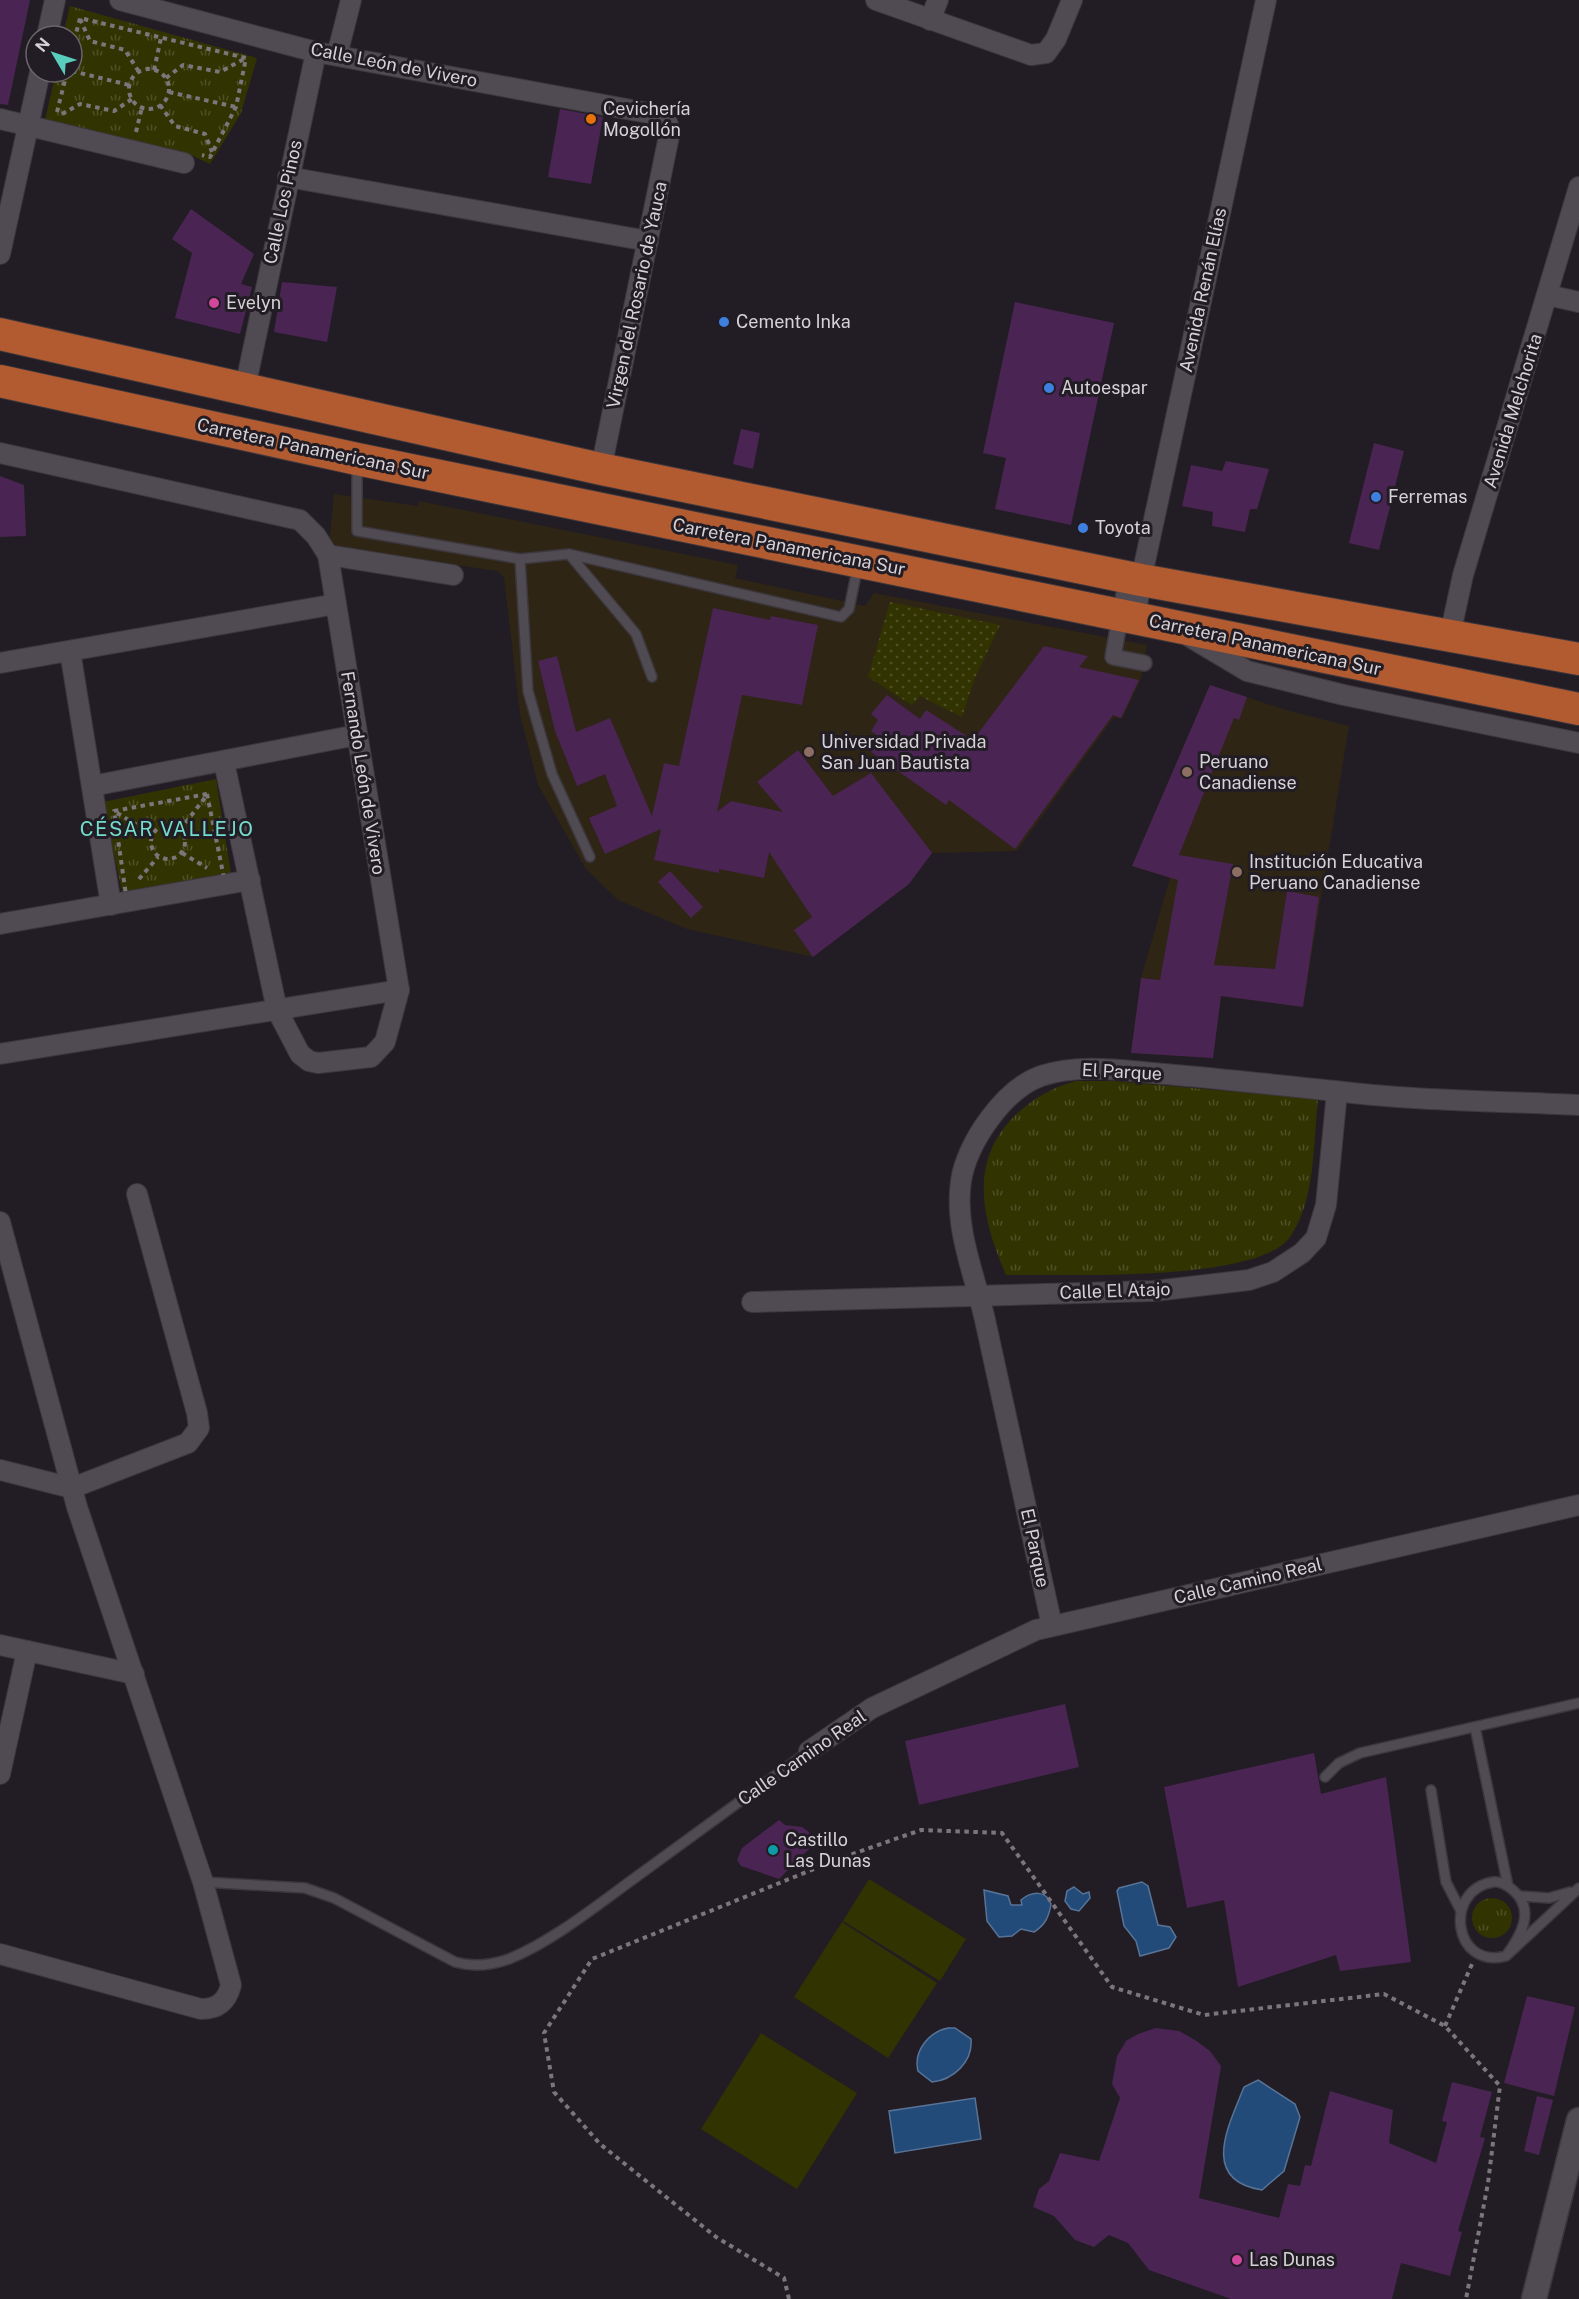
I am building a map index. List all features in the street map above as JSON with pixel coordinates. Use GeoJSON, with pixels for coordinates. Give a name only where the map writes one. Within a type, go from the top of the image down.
{"type":"FeatureCollection","features":[{"type":"Feature","properties":{"kind":"highway"},"geometry":{"type":"LineString","coordinates":[[0,334],[245,388],[328,410],[601,469],[1134,578],[1579,659]]}},
{"type":"Feature","properties":{"kind":"highway","name":"Carretera Panamericana Sur"},"geometry":{"type":"LineString","coordinates":[[0,381],[357,459],[1579,709]]}},
{"type":"Feature","properties":{"kind":"street"},"geometry":{"type":"LineString","coordinates":[[50,24],[55,0]]}},
{"type":"Feature","properties":{"kind":"street","name":"Calle León de Vivero"},"geometry":{"type":"LineString","coordinates":[[120,0],[316,52],[659,115],[668,122]]}},
{"type":"Feature","properties":{"kind":"street"},"geometry":{"type":"LineString","coordinates":[[337,55],[351,0]]}},
{"type":"Feature","properties":{"kind":"street"},"geometry":{"type":"LineString","coordinates":[[876,0],[1031,55],[1046,53],[1056,39],[1072,0]]}},
{"type":"Feature","properties":{"kind":"street"},"geometry":{"type":"LineString","coordinates":[[930,20],[938,0]]}},
{"type":"Feature","properties":{"kind":"street","name":"Avenida Renán Elías"},"geometry":{"type":"LineString","coordinates":[[1134,578],[1266,0]]}},
{"type":"Feature","properties":{"kind":"street","name":"Calle Los Pinos"},"geometry":{"type":"LineString","coordinates":[[245,388],[316,52]]}},
{"type":"Feature","properties":{"kind":"street"},"geometry":{"type":"LineString","coordinates":[[0,254],[37,84]]}},
{"type":"Feature","properties":{"kind":"street"},"geometry":{"type":"LineString","coordinates":[[0,119],[190,158]]}},
{"type":"Feature","properties":{"kind":"street","name":"Virgen del Rosario de Yauca"},"geometry":{"type":"LineString","coordinates":[[601,469],[670,131],[668,122]]}},
{"type":"Feature","properties":{"kind":"street"},"geometry":{"type":"LineString","coordinates":[[288,177],[648,241]]}},
{"type":"Feature","properties":{"kind":"street","name":"Avenida Melchorita"},"geometry":{"type":"LineString","coordinates":[[1450,635],[1463,575],[1579,187]]}},
{"type":"Feature","properties":{"kind":"street"},"geometry":{"type":"LineString","coordinates":[[1547,295],[1579,302]]}},
{"type":"Feature","properties":{"kind":"street"},"geometry":{"type":"LineString","coordinates":[[0,453],[300,520],[316,536],[328,555],[453,575]]}},
{"type":"Feature","properties":{"kind":"street","name":"Fernando León de Vivero"},"geometry":{"type":"LineString","coordinates":[[328,555],[399,990]]}},
{"type":"Feature","properties":{"kind":"street"},"geometry":{"type":"LineString","coordinates":[[1134,578],[1128,616],[1113,657],[1144,663]]}},
{"type":"Feature","properties":{"kind":"street"},"geometry":{"type":"LineString","coordinates":[[0,663],[336,604]]}},
{"type":"Feature","properties":{"kind":"street"},"geometry":{"type":"LineString","coordinates":[[1170,625],[1247,671],[1344,695],[1579,743]]}},
{"type":"Feature","properties":{"kind":"street"},"geometry":{"type":"LineString","coordinates":[[70,651],[92,786],[118,900]]}},
{"type":"Feature","properties":{"kind":"street"},"geometry":{"type":"LineString","coordinates":[[92,786],[357,735]]}},
{"type":"Feature","properties":{"kind":"street"},"geometry":{"type":"LineString","coordinates":[[0,1054],[277,1010],[399,990],[385,1042],[371,1057],[318,1064],[300,1054],[277,1010],[224,762]]}},
{"type":"Feature","properties":{"kind":"street"},"geometry":{"type":"LineString","coordinates":[[0,924],[118,900],[250,880]]}},
{"type":"Feature","properties":{"kind":"street","name":"El Parque"},"geometry":{"type":"LineString","coordinates":[[1052,1626],[979,1294],[961,1231],[961,1179],[972,1150],[998,1108],[1018,1090],[1038,1077],[1063,1071],[1102,1069],[1293,1085],[1336,1092],[1579,1105]]}},
{"type":"Feature","properties":{"kind":"street","name":"Calle El Atajo"},"geometry":{"type":"LineString","coordinates":[[752,1302],[1154,1291],[1249,1280],[1288,1263],[1316,1238],[1326,1205],[1336,1092]]}},
{"type":"Feature","properties":{"kind":"street"},"geometry":{"type":"LineString","coordinates":[[0,1470],[72,1488],[188,1443],[199,1428],[198,1413],[137,1194]]}},
{"type":"Feature","properties":{"kind":"street"},"geometry":{"type":"LineString","coordinates":[[0,1222],[9,1286],[72,1488],[203,1882],[231,1985],[229,1993],[218,2006],[201,2009],[0,1954]]}},
{"type":"Feature","properties":{"kind":"street","name":"Calle Camino Real"},"geometry":{"type":"LineString","coordinates":[[810,1751],[872,1708],[1036,1630],[1579,1505]]}},
{"type":"Feature","properties":{"kind":"street"},"geometry":{"type":"LineString","coordinates":[[0,1645],[134,1674]]}},
{"type":"Feature","properties":{"kind":"street"},"geometry":{"type":"LineString","coordinates":[[0,1774],[27,1651]]}},
{"type":"Feature","properties":{"kind":"street"},"geometry":{"type":"LineString","coordinates":[[1534,2299],[1579,2121]]}},
{"type":"Feature","properties":{"kind":"lane"},"geometry":{"type":"LineString","coordinates":[[357,459],[357,531],[520,559],[569,554],[842,617],[849,609],[859,560]]}},
{"type":"Feature","properties":{"kind":"lane"},"geometry":{"type":"LineString","coordinates":[[569,554],[636,634],[652,677]]}},
{"type":"Feature","properties":{"kind":"lane"},"geometry":{"type":"LineString","coordinates":[[520,559],[528,691],[552,774],[591,856]]}},
{"type":"Feature","properties":{"kind":"lane"},"geometry":{"type":"LineString","coordinates":[[1325,1777],[1339,1763],[1360,1753],[1579,1703]]}},
{"type":"Feature","properties":{"kind":"lane"},"geometry":{"type":"LineString","coordinates":[[1475,1727],[1508,1886]]}},
{"type":"Feature","properties":{"kind":"lane","name":"Calle Camino Real"},"geometry":{"type":"LineString","coordinates":[[203,1882],[305,1888],[334,1898],[455,1962],[469,1966],[487,1964],[508,1959],[530,1948],[592,1910],[810,1751]]}},
{"type":"Feature","properties":{"kind":"lane"},"geometry":{"type":"LineString","coordinates":[[1431,1790],[1446,1882],[1461,1911]]}},
{"type":"Feature","properties":{"kind":"lane"},"geometry":{"type":"LineString","coordinates":[[1506,1956],[1520,1937],[1523,1926],[1525,1911],[1520,1896],[1508,1886],[1496,1882],[1480,1887],[1468,1897],[1461,1911],[1460,1929],[1466,1943],[1477,1954],[1491,1960],[1506,1956],[1578,1888]]}},
{"type":"Feature","properties":{"kind":"lane"},"geometry":{"type":"LineString","coordinates":[[1520,1896],[1549,1898],[1578,1888]]}},
{"type":"Feature","properties":{"kind":"path"},"geometry":{"type":"LineString","coordinates":[[80,18],[246,58]]}},
{"type":"Feature","properties":{"kind":"path"},"geometry":{"type":"LineString","coordinates":[[78,24],[80,18]]}},
{"type":"Feature","properties":{"kind":"path"},"geometry":{"type":"LineString","coordinates":[[80,18],[90,41],[124,50],[139,72]]}},
{"type":"Feature","properties":{"kind":"path"},"geometry":{"type":"LineString","coordinates":[[154,70],[161,38]]}},
{"type":"Feature","properties":{"kind":"path"},"geometry":{"type":"LineString","coordinates":[[166,78],[183,65],[220,72],[246,58]]}},
{"type":"Feature","properties":{"kind":"path"},"geometry":{"type":"LineString","coordinates":[[190,158],[210,158],[236,107],[246,58]]}},
{"type":"Feature","properties":{"kind":"path"},"geometry":{"type":"LineString","coordinates":[[147,69],[154,70],[162,73],[171,84],[167,100],[154,110],[136,105],[128,92],[132,76],[147,69]]}},
{"type":"Feature","properties":{"kind":"path"},"geometry":{"type":"LineString","coordinates":[[84,74],[129,86]]}},
{"type":"Feature","properties":{"kind":"path"},"geometry":{"type":"LineString","coordinates":[[56,118],[64,84]]}},
{"type":"Feature","properties":{"kind":"path"},"geometry":{"type":"LineString","coordinates":[[169,92],[236,107]]}},
{"type":"Feature","properties":{"kind":"path"},"geometry":{"type":"LineString","coordinates":[[56,118],[80,104],[114,111],[132,99]]}},
{"type":"Feature","properties":{"kind":"path"},"geometry":{"type":"LineString","coordinates":[[160,105],[175,126],[205,134],[212,152]]}},
{"type":"Feature","properties":{"kind":"path"},"geometry":{"type":"LineString","coordinates":[[135,138],[142,106]]}},
{"type":"Feature","properties":{"kind":"path"},"geometry":{"type":"LineString","coordinates":[[56,118],[67,121]]}},
{"type":"Feature","properties":{"kind":"path"},"geometry":{"type":"LineString","coordinates":[[114,811],[207,794]]}},
{"type":"Feature","properties":{"kind":"path"},"geometry":{"type":"LineString","coordinates":[[207,794],[224,878]]}},
{"type":"Feature","properties":{"kind":"path"},"geometry":{"type":"LineString","coordinates":[[180,830],[207,794]]}},
{"type":"Feature","properties":{"kind":"path"},"geometry":{"type":"LineString","coordinates":[[114,811],[118,900]]}},
{"type":"Feature","properties":{"kind":"path"},"geometry":{"type":"LineString","coordinates":[[114,811],[152,834]]}},
{"type":"Feature","properties":{"kind":"path"},"geometry":{"type":"LineString","coordinates":[[165,825],[180,830],[184,837],[182,853],[171,860],[158,857],[150,843],[152,834],[165,825]]}},
{"type":"Feature","properties":{"kind":"path"},"geometry":{"type":"LineString","coordinates":[[182,853],[224,878]]}},
{"type":"Feature","properties":{"kind":"path"},"geometry":{"type":"LineString","coordinates":[[118,900],[158,857]]}},
{"type":"Feature","properties":{"kind":"path"},"geometry":{"type":"LineString","coordinates":[[118,900],[224,878]]}},
{"type":"Feature","properties":{"kind":"path"},"geometry":{"type":"LineString","coordinates":[[789,2299],[784,2278],[716,2237],[600,2144],[554,2092],[544,2033],[592,1959],[841,1858],[921,1830],[1002,1833],[1112,1987],[1204,2015],[1384,1994],[1445,2026],[1500,2086],[1488,2183],[1466,2299]]}},
{"type":"Feature","properties":{"kind":"path"},"geometry":{"type":"LineString","coordinates":[[1445,2026],[1477,1954]]}},
{"type":"Feature","properties":{"kind":"shaded area","name":"Universidad Privada San Juan Bautista"},"geometry":{"type":"Polygon","coordinates":[[[334,494],[418,506],[419,501],[738,565],[735,578],[865,606],[874,593],[1147,645],[1141,679],[1122,719],[1114,717],[1017,851],[932,853],[909,884],[813,957],[687,929],[618,900],[586,869],[538,785],[520,714],[504,577],[497,571],[329,546],[334,494]]]}},
{"type":"Feature","properties":{"kind":"shaded area","name":"Institución Educativa Peruano Canadiense"},"geometry":{"type":"Polygon","coordinates":[[[1210,685],[1286,710],[1349,726],[1303,1007],[1221,996],[1213,1058],[1131,1053],[1141,978],[1170,878],[1132,866],[1210,685]]]}},
{"type":"Feature","properties":{"kind":"green space"},"geometry":{"type":"Polygon","coordinates":[[[70,6],[257,58],[241,113],[210,164],[191,155],[45,120],[53,84],[84,84],[84,24],[66,24],[70,6]]]}},
{"type":"Feature","properties":{"kind":"green space"},"geometry":{"type":"Polygon","coordinates":[[[890,602],[1000,625],[974,680],[962,717],[920,696],[912,705],[868,677],[890,602]]]}},
{"type":"Feature","properties":{"kind":"green space"},"geometry":{"type":"Polygon","coordinates":[[[216,779],[232,880],[123,896],[103,802],[216,779]]]}},
{"type":"Feature","properties":{"kind":"green space"},"geometry":{"type":"Polygon","coordinates":[[[1076,1081],[1113,1081],[1318,1099],[1309,1188],[1305,1206],[1290,1237],[1271,1252],[1240,1262],[1201,1269],[1112,1275],[1006,1275],[990,1232],[985,1210],[986,1168],[992,1148],[1003,1129],[1026,1106],[1039,1096],[1076,1081]]]}},
{"type":"Feature","properties":{"kind":"green space"},"geometry":{"type":"Polygon","coordinates":[[[869,1879],[966,1939],[940,1981],[843,1921],[869,1879]]]}},
{"type":"Feature","properties":{"kind":"green space"},"geometry":{"type":"Polygon","coordinates":[[[1492,1898],[1506,1904],[1512,1918],[1506,1932],[1492,1938],[1478,1932],[1472,1918],[1478,1904],[1492,1898]]]}},
{"type":"Feature","properties":{"kind":"green space"},"geometry":{"type":"Polygon","coordinates":[[[842,1922],[937,1983],[888,2058],[794,1997],[842,1922]]]}},
{"type":"Feature","properties":{"kind":"green space"},"geometry":{"type":"Polygon","coordinates":[[[761,2033],[857,2093],[797,2189],[701,2129],[761,2033]]]}},
{"type":"Feature","properties":{"kind":"water"},"geometry":{"type":"Polygon","coordinates":[[[1142,1882],[1148,1886],[1158,1925],[1170,1927],[1176,1937],[1169,1948],[1140,1956],[1136,1941],[1124,1926],[1117,1891],[1119,1888],[1142,1882]]]}},
{"type":"Feature","properties":{"kind":"water"},"geometry":{"type":"Polygon","coordinates":[[[1074,1887],[1083,1894],[1089,1892],[1090,1898],[1079,1911],[1071,1909],[1065,1901],[1067,1891],[1074,1887]]]}},
{"type":"Feature","properties":{"kind":"water"},"geometry":{"type":"Polygon","coordinates":[[[984,1890],[1008,1896],[1011,1905],[1022,1905],[1021,1900],[1025,1897],[1042,1894],[1049,1899],[1051,1904],[1048,1917],[1034,1932],[1021,1929],[1012,1936],[999,1937],[987,1921],[984,1890]]]}},
{"type":"Feature","properties":{"kind":"water"},"geometry":{"type":"Polygon","coordinates":[[[948,2028],[955,2028],[971,2039],[969,2055],[954,2074],[932,2082],[918,2071],[918,2056],[929,2038],[948,2028]]]}},
{"type":"Feature","properties":{"kind":"water"},"geometry":{"type":"Polygon","coordinates":[[[1258,2080],[1295,2104],[1300,2117],[1284,2171],[1262,2190],[1243,2184],[1230,2175],[1225,2163],[1224,2149],[1226,2134],[1244,2087],[1258,2080]]]}},
{"type":"Feature","properties":{"kind":"water"},"geometry":{"type":"Polygon","coordinates":[[[975,2098],[981,2139],[895,2153],[889,2111],[975,2098]]]}},
{"type":"Feature","properties":{"kind":"building"},"geometry":{"type":"Polygon","coordinates":[[[0,0],[30,0],[8,105],[0,104],[0,0]]]}},
{"type":"Feature","properties":{"kind":"building"},"geometry":{"type":"Polygon","coordinates":[[[560,109],[603,117],[591,184],[548,177],[560,109]]]}},
{"type":"Feature","properties":{"kind":"building"},"geometry":{"type":"Polygon","coordinates":[[[191,209],[254,254],[241,284],[252,287],[240,334],[175,318],[192,253],[172,239],[191,209]]]}},
{"type":"Feature","properties":{"kind":"building"},"geometry":{"type":"Polygon","coordinates":[[[282,282],[337,287],[327,342],[274,332],[282,282]]]}},
{"type":"Feature","properties":{"kind":"building","name":"Autoespar"},"geometry":{"type":"Polygon","coordinates":[[[1015,302],[1114,323],[1071,525],[995,509],[1006,458],[983,453],[1015,302]]]}},
{"type":"Feature","properties":{"kind":"building"},"geometry":{"type":"Polygon","coordinates":[[[741,429],[760,433],[753,469],[733,464],[741,429]]]}},
{"type":"Feature","properties":{"kind":"building","name":"Ferremas"},"geometry":{"type":"Polygon","coordinates":[[[1374,443],[1404,451],[1379,550],[1349,543],[1374,443]]]}},
{"type":"Feature","properties":{"kind":"building"},"geometry":{"type":"Polygon","coordinates":[[[1226,461],[1269,469],[1257,509],[1250,509],[1245,532],[1212,526],[1213,512],[1182,506],[1191,465],[1222,471],[1226,461]]]}},
{"type":"Feature","properties":{"kind":"building"},"geometry":{"type":"Polygon","coordinates":[[[0,476],[24,485],[26,536],[0,537],[0,476]]]}},
{"type":"Feature","properties":{"kind":"building"},"geometry":{"type":"Polygon","coordinates":[[[713,608],[770,620],[771,616],[818,625],[802,705],[742,695],[717,812],[731,801],[783,812],[757,782],[798,750],[833,796],[871,773],[932,853],[909,884],[813,957],[794,930],[812,917],[769,852],[764,878],[719,869],[719,873],[654,860],[661,829],[605,854],[589,818],[617,806],[605,774],[577,786],[555,731],[538,661],[557,656],[576,732],[610,718],[652,816],[664,763],[679,766],[713,608]]]}},
{"type":"Feature","properties":{"kind":"building"},"geometry":{"type":"Polygon","coordinates":[[[1044,646],[1088,656],[1079,667],[1139,680],[1121,718],[1113,715],[1015,849],[949,800],[946,805],[871,752],[881,738],[871,731],[878,720],[871,714],[887,695],[920,719],[926,710],[973,740],[1044,646]]]}},
{"type":"Feature","properties":{"kind":"building"},"geometry":{"type":"Polygon","coordinates":[[[1210,685],[1247,697],[1239,720],[1234,718],[1179,855],[1233,864],[1214,965],[1275,969],[1287,891],[1319,897],[1303,1007],[1221,996],[1213,1058],[1131,1053],[1141,978],[1160,980],[1178,880],[1132,866],[1210,685]]]}},
{"type":"Feature","properties":{"kind":"building"},"geometry":{"type":"Polygon","coordinates":[[[670,871],[703,907],[691,918],[658,882],[670,871]]]}},
{"type":"Feature","properties":{"kind":"building"},"geometry":{"type":"Polygon","coordinates":[[[1065,1704],[1079,1767],[919,1805],[905,1741],[1065,1704]]]}},
{"type":"Feature","properties":{"kind":"building"},"geometry":{"type":"Polygon","coordinates":[[[1314,1753],[1321,1794],[1386,1777],[1411,1962],[1340,1971],[1336,1955],[1238,1987],[1224,1900],[1187,1908],[1164,1787],[1314,1753]]]}},
{"type":"Feature","properties":{"kind":"building","name":"Castillo Las Dunas"},"geometry":{"type":"Polygon","coordinates":[[[779,1820],[785,1825],[802,1827],[809,1832],[814,1844],[779,1879],[741,1866],[737,1860],[742,1848],[779,1820]]]}},
{"type":"Feature","properties":{"kind":"building"},"geometry":{"type":"Polygon","coordinates":[[[1527,1996],[1575,2007],[1554,2096],[1504,2083],[1527,1996]]]}},
{"type":"Feature","properties":{"kind":"building"},"geometry":{"type":"Polygon","coordinates":[[[1156,2028],[1179,2031],[1195,2040],[1210,2051],[1221,2066],[1199,2198],[1279,2218],[1288,2184],[1300,2186],[1305,2165],[1311,2166],[1330,2091],[1393,2110],[1389,2143],[1436,2163],[1447,2122],[1442,2121],[1452,2082],[1492,2092],[1480,2137],[1485,2138],[1458,2231],[1462,2232],[1450,2276],[1401,2263],[1392,2299],[1231,2299],[1149,2270],[1128,2243],[1109,2235],[1094,2247],[1075,2240],[1054,2216],[1033,2207],[1039,2189],[1049,2181],[1060,2153],[1099,2161],[1120,2098],[1112,2084],[1117,2056],[1126,2041],[1156,2028]]]}},
{"type":"Feature","properties":{"kind":"building"},"geometry":{"type":"Polygon","coordinates":[[[1537,2096],[1553,2100],[1539,2155],[1524,2151],[1537,2096]]]}},
{"type":"Feature","properties":{"kind":"place","name":"Cevichería Mogollón"},"geometry":{"type":"Point","coordinates":[591,119]}},
{"type":"Feature","properties":{"kind":"place","name":"Evelyn"},"geometry":{"type":"Point","coordinates":[214,303]}},
{"type":"Feature","properties":{"kind":"place","name":"Cemento Inka"},"geometry":{"type":"Point","coordinates":[724,322]}},
{"type":"Feature","properties":{"kind":"place","name":"Autoespar"},"geometry":{"type":"Point","coordinates":[1049,388]}},
{"type":"Feature","properties":{"kind":"place","name":"Ferremas"},"geometry":{"type":"Point","coordinates":[1376,497]}},
{"type":"Feature","properties":{"kind":"place","name":"Toyota"},"geometry":{"type":"Point","coordinates":[1083,528]}},
{"type":"Feature","properties":{"kind":"place","name":"Universidad Privada San Juan Bautista"},"geometry":{"type":"Point","coordinates":[809,752]}},
{"type":"Feature","properties":{"kind":"place","name":"Peruano Canadiense"},"geometry":{"type":"Point","coordinates":[1187,772]}},
{"type":"Feature","properties":{"kind":"place","name":"Institución Educativa Peruano Canadiense"},"geometry":{"type":"Point","coordinates":[1237,872]}},
{"type":"Feature","properties":{"kind":"place","name":"Castillo Las Dunas"},"geometry":{"type":"Point","coordinates":[773,1850]}},
{"type":"Feature","properties":{"kind":"place","name":"Las Dunas"},"geometry":{"type":"Point","coordinates":[1237,2260]}},
{"type":"Feature","properties":{"kind":"district","name":"CÉSAR VALLEJO"},"geometry":{"type":"Point","coordinates":[167,829]}}]}
